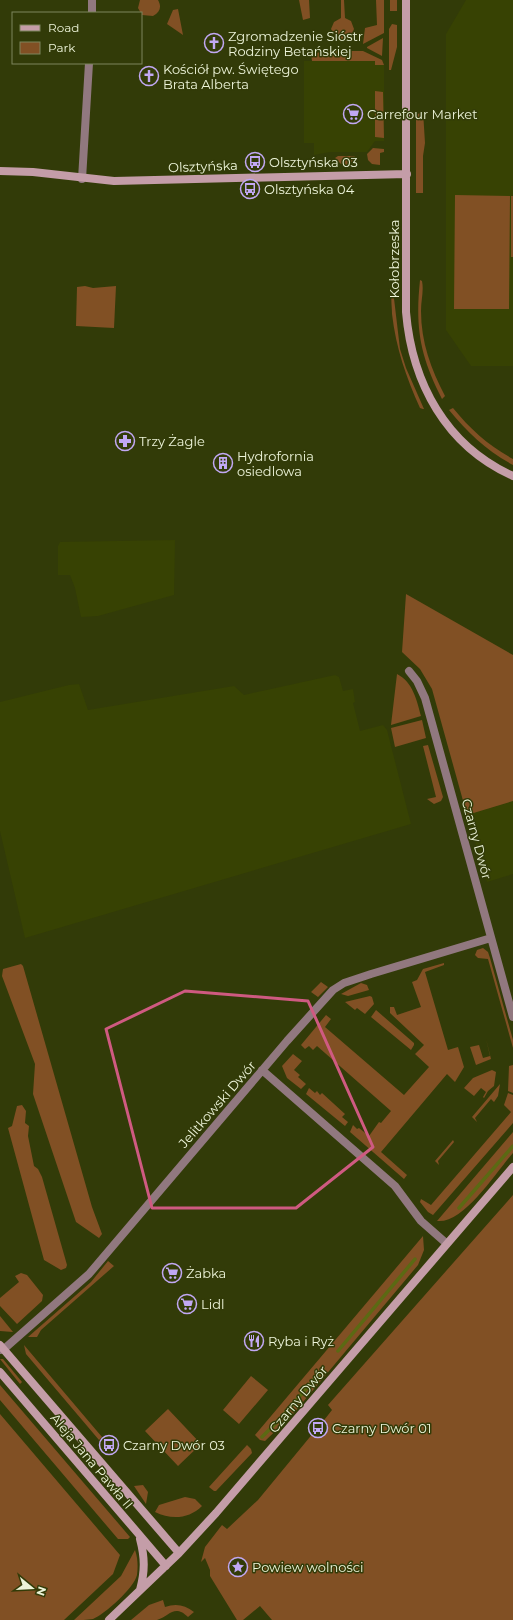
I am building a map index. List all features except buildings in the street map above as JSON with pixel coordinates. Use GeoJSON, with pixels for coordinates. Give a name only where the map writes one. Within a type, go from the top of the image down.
{"type":"FeatureCollection","features":[{"type":"Feature","properties":{"kind":"main road","name":"Kołobrzeska"},"geometry":{"type":"LineString","coordinates":[[406,0],[406,312],[410,345],[415,365],[432,403],[450,428],[481,457],[513,476]]}},
{"type":"Feature","properties":{"kind":"main road","name":"Olsztyńska"},"geometry":{"type":"LineString","coordinates":[[0,171],[33,172],[82,179],[114,181],[273,176],[407,174]]}},
{"type":"Feature","properties":{"kind":"main road","name":"Czarny Dwór"},"geometry":{"type":"LineString","coordinates":[[109,1620],[179,1553],[263,1460],[446,1243],[513,1167]]}},
{"type":"Feature","properties":{"kind":"main road","name":"Aleja Jana Pawła II"},"geometry":{"type":"LineString","coordinates":[[1,1348],[179,1553]]}},
{"type":"Feature","properties":{"kind":"main road","name":"Aleja Jana Pawła II"},"geometry":{"type":"LineString","coordinates":[[0,1372],[166,1566]]}},
{"type":"Feature","properties":{"kind":"main road"},"geometry":{"type":"LineString","coordinates":[[139,1535],[145,1555],[145,1572],[140,1591]]}},
{"type":"Feature","properties":{"kind":"street"},"geometry":{"type":"LineString","coordinates":[[92,0],[92,12]]}},
{"type":"Feature","properties":{"kind":"street"},"geometry":{"type":"LineString","coordinates":[[82,179],[89,64]]}},
{"type":"Feature","properties":{"kind":"street","name":"Czarny Dwór"},"geometry":{"type":"LineString","coordinates":[[410,672],[422,689],[425,698],[513,1017]]}},
{"type":"Feature","properties":{"kind":"street","name":"Jelitkowski Dwór"},"geometry":{"type":"LineString","coordinates":[[1,1348],[89,1274],[262,1070],[333,990],[344,983],[491,938]]}},
{"type":"Feature","properties":{"kind":"street"},"geometry":{"type":"LineString","coordinates":[[262,1070],[395,1186],[421,1221],[446,1243]]}},
{"type":"Feature","properties":{"kind":"highlighted area"},"geometry":{"type":"Polygon","coordinates":[[[185,991],[308,1001],[373,1147],[296,1208],[152,1208],[106,1029],[185,991]]]}},
{"type":"Feature","properties":{"kind":"shaded area"},"geometry":{"type":"Polygon","coordinates":[[[466,0],[513,0],[513,366],[471,366],[446,330],[446,34],[466,0]]]}},
{"type":"Feature","properties":{"kind":"shaded area"},"geometry":{"type":"Polygon","coordinates":[[[304,61],[375,61],[375,65],[384,65],[384,141],[375,141],[367,152],[330,152],[314,155],[314,143],[304,143],[304,61]]]}},
{"type":"Feature","properties":{"kind":"shaded area"},"geometry":{"type":"Polygon","coordinates":[[[175,540],[174,595],[98,616],[81,617],[75,588],[70,575],[58,575],[58,546],[60,542],[175,540]]]}},
{"type":"Feature","properties":{"kind":"shaded area"},"geometry":{"type":"Polygon","coordinates":[[[335,675],[339,677],[343,691],[353,689],[355,702],[353,703],[360,731],[383,725],[387,730],[411,824],[25,938],[0,831],[0,702],[69,685],[79,684],[88,710],[234,686],[244,695],[335,675]]]}},
{"type":"Feature","properties":{"kind":"shaded area"},"geometry":{"type":"Polygon","coordinates":[[[513,801],[513,874],[487,882],[467,815],[513,801]]]}},
{"type":"Feature","properties":{"kind":"green space"},"geometry":{"type":"Polygon","coordinates":[[[140,0],[158,0],[160,5],[159,11],[153,16],[142,15],[142,12],[140,12],[138,8],[140,0]]]}},
{"type":"Feature","properties":{"kind":"green space"},"geometry":{"type":"Polygon","coordinates":[[[299,0],[309,0],[310,18],[303,20],[299,0]]]}},
{"type":"Feature","properties":{"kind":"green space"},"geometry":{"type":"Polygon","coordinates":[[[341,0],[344,0],[345,18],[351,21],[354,29],[351,36],[345,40],[337,39],[331,29],[334,22],[341,18],[341,0]]]}},
{"type":"Feature","properties":{"kind":"green space"},"geometry":{"type":"Polygon","coordinates":[[[376,0],[384,0],[384,33],[363,44],[365,28],[377,25],[376,0]]]}},
{"type":"Feature","properties":{"kind":"green space"},"geometry":{"type":"Polygon","coordinates":[[[390,0],[397,0],[397,11],[390,11],[390,0]]]}},
{"type":"Feature","properties":{"kind":"green space"},"geometry":{"type":"Polygon","coordinates":[[[178,9],[183,35],[167,24],[173,10],[178,9]]]}},
{"type":"Feature","properties":{"kind":"green space"},"geometry":{"type":"Polygon","coordinates":[[[392,24],[397,25],[397,47],[391,70],[389,70],[389,29],[392,24]]]}},
{"type":"Feature","properties":{"kind":"green space"},"geometry":{"type":"Polygon","coordinates":[[[383,38],[382,56],[367,48],[367,47],[383,38]]]}},
{"type":"Feature","properties":{"kind":"green space"},"geometry":{"type":"Polygon","coordinates":[[[326,51],[363,51],[382,60],[384,65],[375,65],[375,61],[312,61],[311,54],[326,51]]]}},
{"type":"Feature","properties":{"kind":"green space"},"geometry":{"type":"Polygon","coordinates":[[[375,91],[383,92],[384,138],[375,137],[375,91]]]}},
{"type":"Feature","properties":{"kind":"green space"},"geometry":{"type":"Polygon","coordinates":[[[423,111],[425,143],[423,156],[423,193],[416,193],[416,119],[418,114],[423,111]]]}},
{"type":"Feature","properties":{"kind":"green space"},"geometry":{"type":"Polygon","coordinates":[[[373,148],[384,149],[384,152],[380,153],[380,165],[372,164],[368,160],[367,154],[373,148]]]}},
{"type":"Feature","properties":{"kind":"green space"},"geometry":{"type":"Polygon","coordinates":[[[338,156],[355,156],[353,161],[347,165],[341,164],[335,158],[338,156]]]}},
{"type":"Feature","properties":{"kind":"green space"},"geometry":{"type":"Polygon","coordinates":[[[455,195],[510,196],[509,309],[454,309],[455,195]]]}},
{"type":"Feature","properties":{"kind":"green space"},"geometry":{"type":"Polygon","coordinates":[[[511,196],[513,196],[513,257],[511,257],[511,196]]]}},
{"type":"Feature","properties":{"kind":"green space"},"geometry":{"type":"Polygon","coordinates":[[[420,280],[422,281],[423,285],[421,322],[423,334],[431,365],[445,396],[442,399],[429,369],[421,341],[418,313],[420,280]]]}},
{"type":"Feature","properties":{"kind":"green space"},"geometry":{"type":"Polygon","coordinates":[[[85,286],[93,288],[116,286],[114,328],[76,326],[77,287],[85,286]]]}},
{"type":"Feature","properties":{"kind":"green space"},"geometry":{"type":"Polygon","coordinates":[[[393,290],[400,349],[406,368],[424,409],[420,408],[406,374],[399,351],[392,314],[391,298],[393,290]]]}},
{"type":"Feature","properties":{"kind":"green space"},"geometry":{"type":"Polygon","coordinates":[[[453,408],[480,436],[513,459],[513,465],[495,454],[470,433],[449,410],[453,408]]]}},
{"type":"Feature","properties":{"kind":"green space"},"geometry":{"type":"Polygon","coordinates":[[[406,594],[513,655],[513,801],[467,815],[432,689],[420,669],[402,652],[406,594]]]}},
{"type":"Feature","properties":{"kind":"green space"},"geometry":{"type":"Polygon","coordinates":[[[397,674],[407,682],[414,692],[421,716],[391,725],[397,674]]]}},
{"type":"Feature","properties":{"kind":"green space"},"geometry":{"type":"Polygon","coordinates":[[[422,720],[426,738],[395,747],[391,728],[422,720]]]}},
{"type":"Feature","properties":{"kind":"green space"},"geometry":{"type":"Polygon","coordinates":[[[428,745],[443,797],[441,801],[434,804],[427,799],[436,797],[423,746],[428,745]]]}},
{"type":"Feature","properties":{"kind":"green space"},"geometry":{"type":"Polygon","coordinates":[[[483,948],[488,952],[490,958],[513,1040],[513,1048],[488,959],[478,958],[475,955],[477,950],[483,948]]]}},
{"type":"Feature","properties":{"kind":"green space"},"geometry":{"type":"Polygon","coordinates":[[[444,963],[444,965],[425,972],[448,1050],[458,1047],[464,1067],[455,1082],[447,1074],[381,1152],[407,1175],[404,1179],[350,1132],[353,1125],[369,1136],[379,1122],[381,1123],[391,1111],[317,1046],[313,1050],[309,1046],[305,1049],[301,1045],[326,1015],[331,1019],[325,1027],[404,1095],[429,1067],[415,1054],[424,1045],[390,1013],[390,1007],[394,1007],[397,1015],[421,1007],[412,982],[417,980],[423,969],[444,963]]]}},
{"type":"Feature","properties":{"kind":"green space"},"geometry":{"type":"Polygon","coordinates":[[[21,964],[23,966],[92,1207],[102,1234],[99,1238],[76,1222],[33,1094],[35,1064],[2,976],[3,969],[21,964]]]}},
{"type":"Feature","properties":{"kind":"green space"},"geometry":{"type":"Polygon","coordinates":[[[321,982],[328,987],[318,997],[311,992],[321,982]]]}},
{"type":"Feature","properties":{"kind":"green space"},"geometry":{"type":"Polygon","coordinates":[[[361,983],[367,985],[369,990],[348,996],[341,994],[361,983]]]}},
{"type":"Feature","properties":{"kind":"green space"},"geometry":{"type":"Polygon","coordinates":[[[370,996],[372,997],[374,1004],[365,1014],[357,1008],[355,1010],[345,1002],[370,996]]]}},
{"type":"Feature","properties":{"kind":"green space"},"geometry":{"type":"Polygon","coordinates":[[[376,1010],[414,1043],[411,1050],[371,1017],[376,1010]]]}},
{"type":"Feature","properties":{"kind":"green space"},"geometry":{"type":"Polygon","coordinates":[[[486,1039],[491,1059],[476,1065],[470,1047],[479,1045],[483,1058],[490,1056],[486,1039]]]}},
{"type":"Feature","properties":{"kind":"green space"},"geometry":{"type":"Polygon","coordinates":[[[293,1054],[302,1061],[294,1070],[300,1075],[298,1077],[306,1084],[301,1089],[287,1078],[282,1066],[293,1054]]]}},
{"type":"Feature","properties":{"kind":"green space"},"geometry":{"type":"Polygon","coordinates":[[[513,1065],[513,1093],[508,1091],[509,1066],[513,1065]]]}},
{"type":"Feature","properties":{"kind":"green space"},"geometry":{"type":"Polygon","coordinates":[[[492,1070],[496,1072],[494,1086],[488,1091],[484,1098],[483,1097],[486,1092],[481,1088],[474,1096],[464,1088],[473,1078],[492,1070]]]}},
{"type":"Feature","properties":{"kind":"green space"},"geometry":{"type":"Polygon","coordinates":[[[500,1084],[498,1096],[494,1102],[491,1099],[475,1118],[477,1122],[472,1117],[500,1084]]]}},
{"type":"Feature","properties":{"kind":"green space"},"geometry":{"type":"Polygon","coordinates":[[[309,1088],[315,1093],[317,1091],[320,1095],[322,1093],[345,1114],[342,1117],[348,1122],[345,1126],[306,1094],[309,1088]]]}},
{"type":"Feature","properties":{"kind":"green space"},"geometry":{"type":"Polygon","coordinates":[[[508,1093],[513,1095],[513,1123],[433,1215],[428,1212],[420,1202],[421,1199],[431,1205],[511,1112],[504,1105],[508,1093]]]}},
{"type":"Feature","properties":{"kind":"green space"},"geometry":{"type":"Polygon","coordinates":[[[22,1105],[26,1111],[25,1123],[29,1126],[28,1136],[34,1166],[38,1169],[42,1177],[67,1265],[66,1268],[61,1270],[44,1260],[8,1128],[12,1126],[17,1106],[22,1105]]]}},
{"type":"Feature","properties":{"kind":"green space"},"geometry":{"type":"Polygon","coordinates":[[[513,1132],[513,1153],[489,1184],[468,1206],[458,1214],[447,1220],[437,1221],[513,1132]]]}},
{"type":"Feature","properties":{"kind":"green space"},"geometry":{"type":"Polygon","coordinates":[[[453,1140],[454,1142],[438,1161],[439,1165],[435,1161],[453,1140]]]}},
{"type":"Feature","properties":{"kind":"green space"},"geometry":{"type":"Polygon","coordinates":[[[513,1195],[513,1620],[272,1620],[260,1606],[243,1620],[237,1620],[210,1576],[210,1570],[205,1558],[201,1562],[205,1547],[222,1525],[227,1529],[258,1500],[314,1432],[317,1434],[323,1426],[321,1424],[332,1410],[328,1405],[513,1195]]]}},
{"type":"Feature","properties":{"kind":"green space"},"geometry":{"type":"Polygon","coordinates":[[[423,1236],[424,1250],[418,1265],[293,1414],[265,1441],[260,1440],[255,1435],[423,1236]]]}},
{"type":"Feature","properties":{"kind":"green space"},"geometry":{"type":"Polygon","coordinates":[[[108,1261],[114,1266],[41,1330],[37,1337],[28,1337],[91,1282],[108,1261]]]}},
{"type":"Feature","properties":{"kind":"green space"},"geometry":{"type":"Polygon","coordinates":[[[21,1273],[27,1275],[43,1295],[42,1301],[17,1324],[0,1306],[0,1298],[19,1282],[15,1276],[21,1273]]]}},
{"type":"Feature","properties":{"kind":"green space"},"geometry":{"type":"Polygon","coordinates":[[[0,1316],[13,1332],[0,1331],[0,1316]]]}},
{"type":"Feature","properties":{"kind":"green space"},"geometry":{"type":"Polygon","coordinates":[[[24,1345],[102,1437],[99,1440],[26,1354],[24,1345]]]}},
{"type":"Feature","properties":{"kind":"green space"},"geometry":{"type":"Polygon","coordinates":[[[0,1359],[3,1359],[22,1382],[20,1384],[0,1359]]]}},
{"type":"Feature","properties":{"kind":"green space"},"geometry":{"type":"Polygon","coordinates":[[[251,1376],[268,1390],[239,1424],[223,1410],[251,1376]]]}},
{"type":"Feature","properties":{"kind":"green space"},"geometry":{"type":"Polygon","coordinates":[[[0,1385],[130,1537],[128,1539],[118,1539],[0,1400],[0,1385]]]}},
{"type":"Feature","properties":{"kind":"green space"},"geometry":{"type":"Polygon","coordinates":[[[168,1409],[201,1444],[178,1466],[145,1431],[168,1409]]]}},
{"type":"Feature","properties":{"kind":"green space"},"geometry":{"type":"Polygon","coordinates":[[[0,1414],[120,1555],[113,1574],[64,1620],[0,1620],[0,1414]]]}},
{"type":"Feature","properties":{"kind":"green space"},"geometry":{"type":"Polygon","coordinates":[[[247,1445],[251,1449],[252,1453],[216,1491],[209,1487],[247,1445]]]}},
{"type":"Feature","properties":{"kind":"green space"},"geometry":{"type":"Polygon","coordinates":[[[143,1485],[148,1492],[146,1504],[134,1486],[143,1485]]]}},
{"type":"Feature","properties":{"kind":"green space"},"geometry":{"type":"Polygon","coordinates":[[[185,1497],[195,1499],[202,1506],[191,1514],[180,1517],[161,1515],[155,1512],[159,1505],[185,1497]]]}},
{"type":"Feature","properties":{"kind":"green space"},"geometry":{"type":"Polygon","coordinates":[[[135,1550],[138,1563],[137,1575],[131,1587],[111,1606],[93,1619],[74,1620],[121,1576],[135,1550]]]}},
{"type":"Feature","properties":{"kind":"green space"},"geometry":{"type":"Polygon","coordinates":[[[163,1600],[165,1607],[180,1605],[194,1612],[188,1617],[179,1611],[175,1611],[157,1620],[131,1620],[149,1605],[163,1600]]]}},
{"type":"Feature","properties":{"kind":"waterway"},"geometry":{"type":"LineString","coordinates":[[459,1208],[513,1146]]}},
{"type":"Feature","properties":{"kind":"waterway"},"geometry":{"type":"LineString","coordinates":[[338,1351],[415,1259]]}},
{"type":"Feature","properties":{"kind":"waterway"},"geometry":{"type":"LineString","coordinates":[[262,1437],[282,1417],[322,1370]]}},
{"type":"Feature","properties":{"kind":"place","name":"Zgromadzenie Sióstr Rodziny Betańskiej"},"geometry":{"type":"Point","coordinates":[214,43]}},
{"type":"Feature","properties":{"kind":"place","name":"Kościół pw. Świętego Brata Alberta"},"geometry":{"type":"Point","coordinates":[149,76]}},
{"type":"Feature","properties":{"kind":"place","name":"Carrefour Market"},"geometry":{"type":"Point","coordinates":[353,114]}},
{"type":"Feature","properties":{"kind":"place","name":"Olsztyńska 03"},"geometry":{"type":"Point","coordinates":[255,162]}},
{"type":"Feature","properties":{"kind":"place","name":"Olsztyńska 04"},"geometry":{"type":"Point","coordinates":[250,189]}},
{"type":"Feature","properties":{"kind":"place","name":"Trzy Żagle"},"geometry":{"type":"Point","coordinates":[125,441]}},
{"type":"Feature","properties":{"kind":"place","name":"Hydrofornia osiedlowa"},"geometry":{"type":"Point","coordinates":[223,463]}},
{"type":"Feature","properties":{"kind":"place","name":"Żabka"},"geometry":{"type":"Point","coordinates":[172,1273]}},
{"type":"Feature","properties":{"kind":"place","name":"Lidl"},"geometry":{"type":"Point","coordinates":[187,1304]}},
{"type":"Feature","properties":{"kind":"place","name":"Ryba i Ryż"},"geometry":{"type":"Point","coordinates":[254,1341]}},
{"type":"Feature","properties":{"kind":"place","name":"Czarny Dwór 01"},"geometry":{"type":"Point","coordinates":[318,1428]}},
{"type":"Feature","properties":{"kind":"place","name":"Czarny Dwór 03"},"geometry":{"type":"Point","coordinates":[109,1445]}},
{"type":"Feature","properties":{"kind":"place","name":"Powiew wolności"},"geometry":{"type":"Point","coordinates":[238,1567]}}]}
